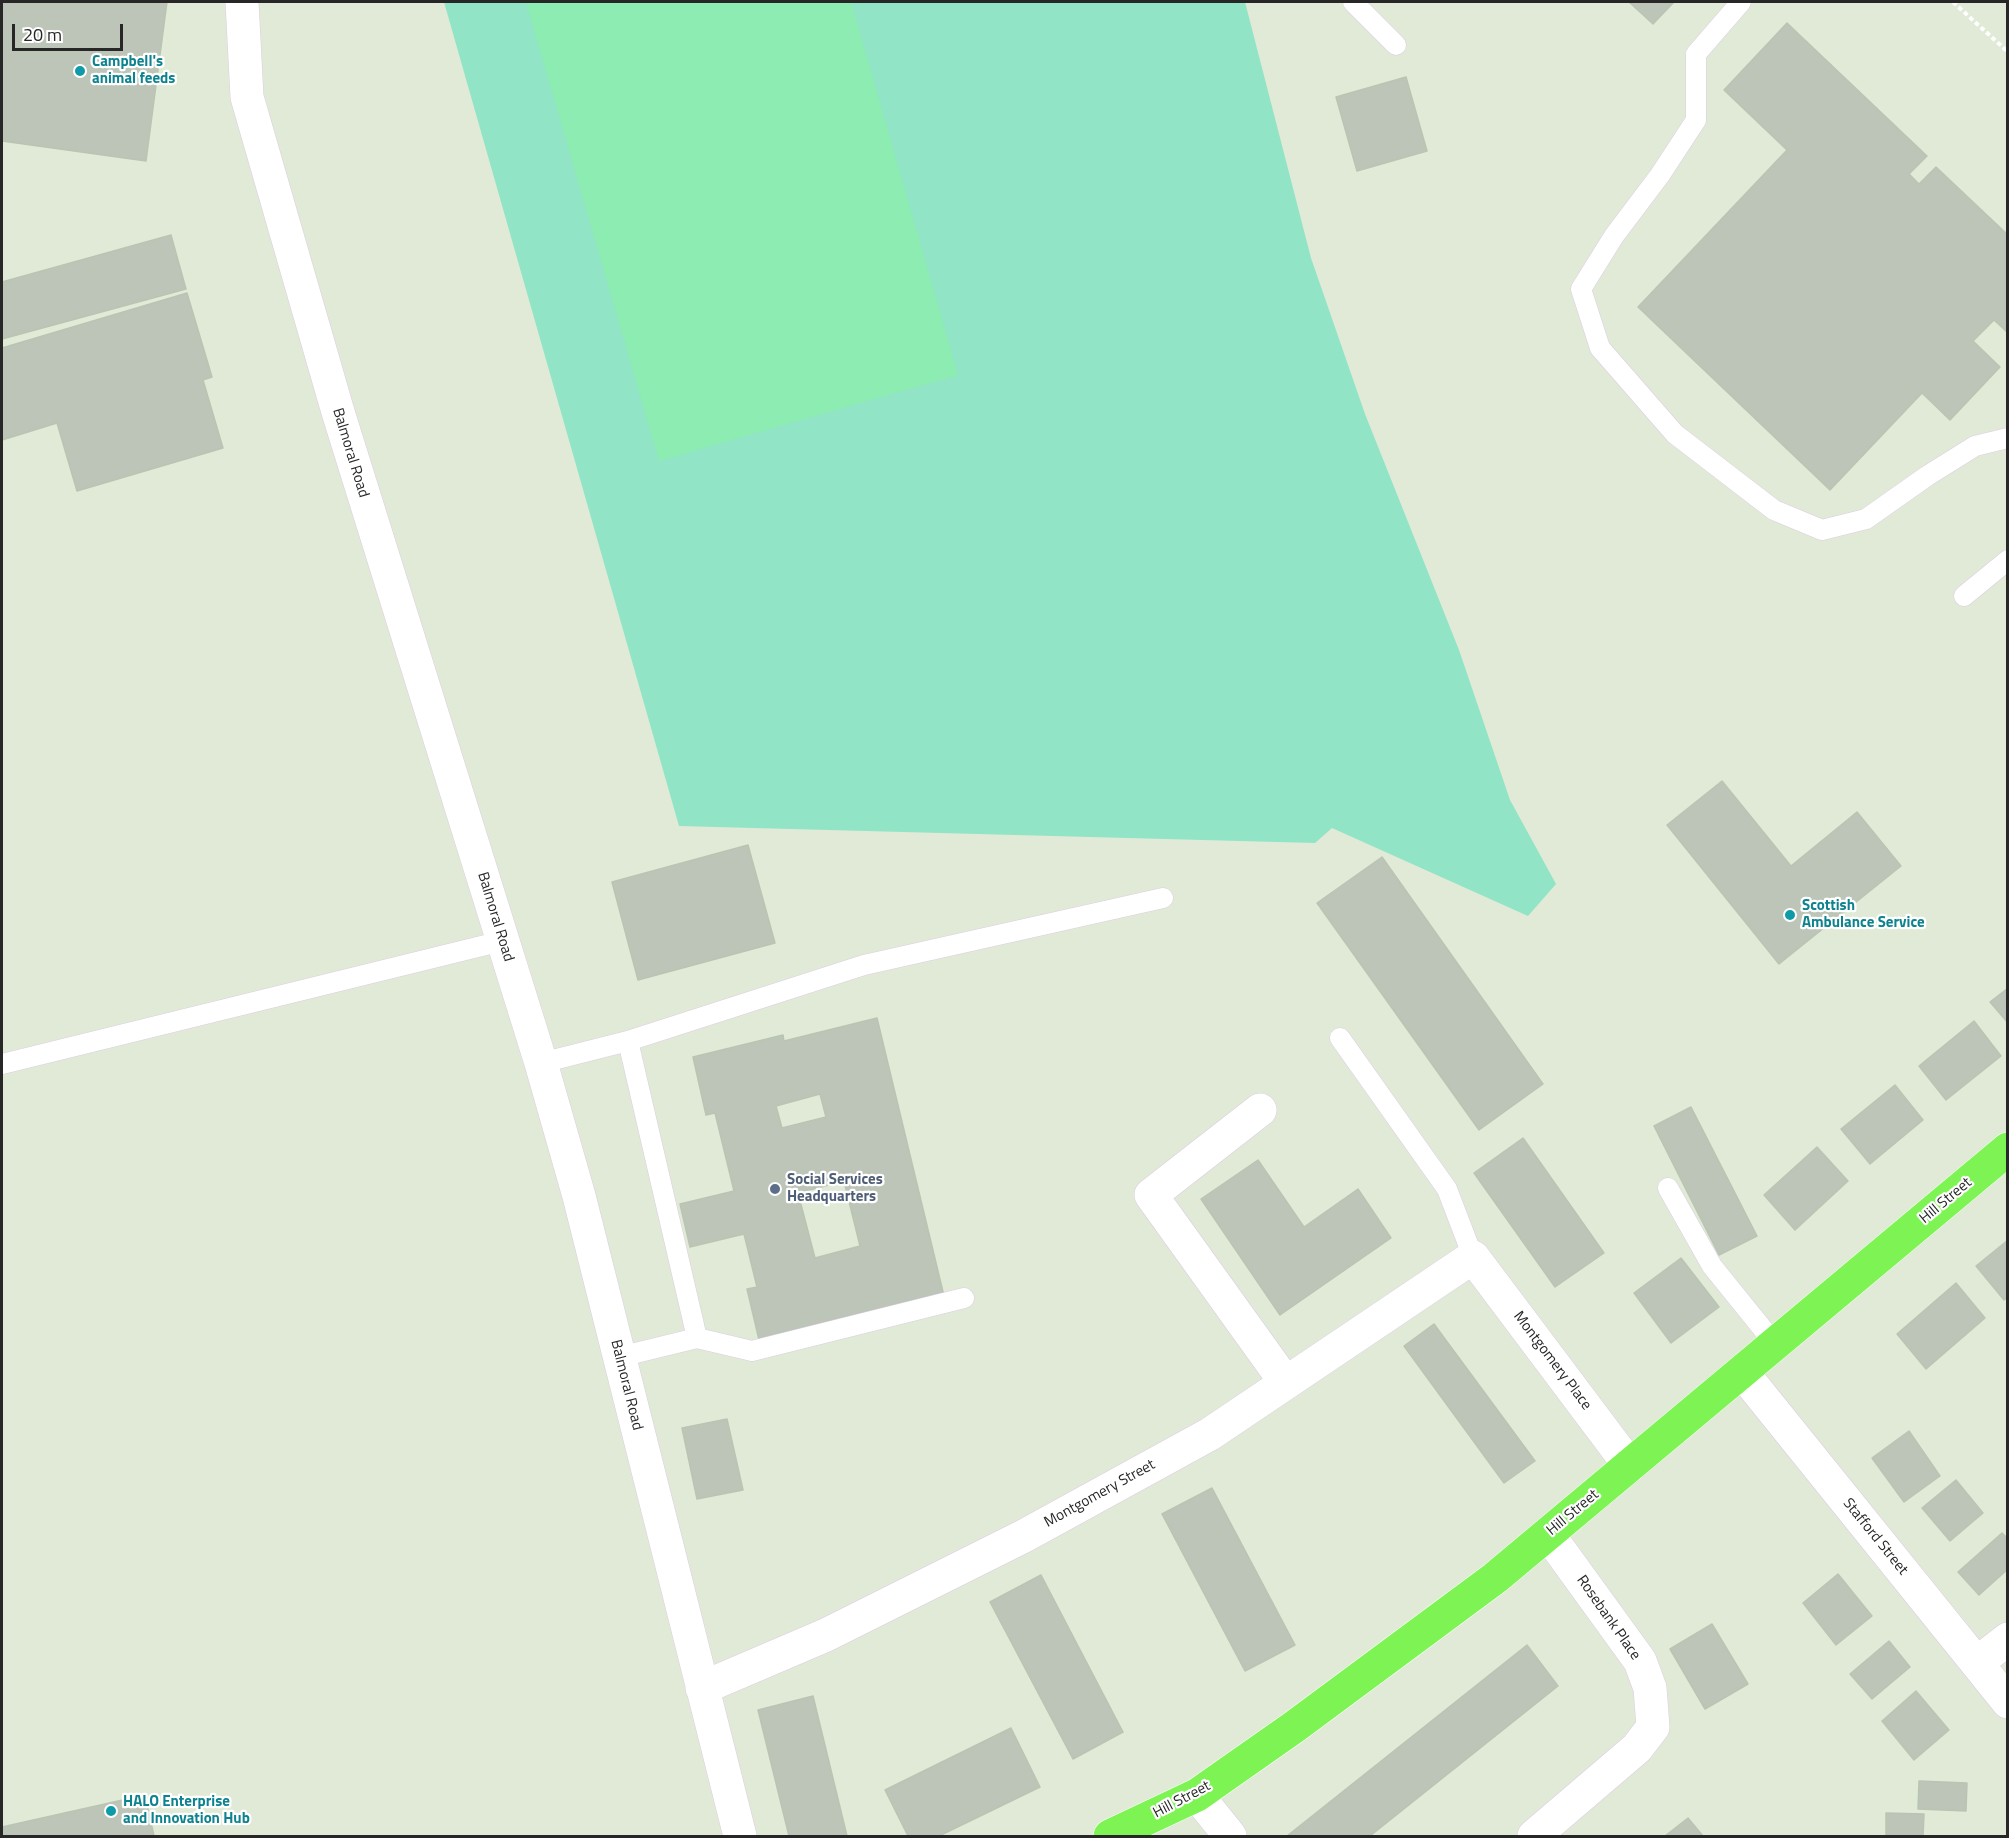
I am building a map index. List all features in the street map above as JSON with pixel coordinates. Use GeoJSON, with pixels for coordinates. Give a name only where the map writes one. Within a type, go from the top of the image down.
{"type":"FeatureCollection","features":[{"type":"Feature","properties":{"kind":"main road","name":"Hill Street"},"geometry":{"type":"LineString","coordinates":[[1110,1836],[1197,1794],[1352,1685],[1495,1578],[2007,1149]]}},
{"type":"Feature","properties":{"kind":"street","name":"Balmoral Road"},"geometry":{"type":"LineString","coordinates":[[242,2],[247,97],[338,412],[541,1063],[579,1196],[740,1836]]}},
{"type":"Feature","properties":{"kind":"street"},"geometry":{"type":"LineString","coordinates":[[1260,1110],[1151,1195],[1286,1383]]}},
{"type":"Feature","properties":{"kind":"street","name":"Montgomery Street"},"geometry":{"type":"LineString","coordinates":[[702,1688],[826,1635],[1024,1536],[1210,1434],[1473,1257]]}},
{"type":"Feature","properties":{"kind":"street","name":"Montgomery Place"},"geometry":{"type":"LineString","coordinates":[[1473,1257],[1630,1466]]}},
{"type":"Feature","properties":{"kind":"street","name":"Stafford Street"},"geometry":{"type":"LineString","coordinates":[[1742,1372],[2007,1702]]}},
{"type":"Feature","properties":{"kind":"street","name":"Rosebank Place"},"geometry":{"type":"LineString","coordinates":[[1534,1836],[1637,1748],[1653,1726],[1650,1688],[1640,1661],[1548,1534]]}},
{"type":"Feature","properties":{"kind":"street"},"geometry":{"type":"LineString","coordinates":[[1977,1663],[2007,1639]]}},
{"type":"Feature","properties":{"kind":"street"},"geometry":{"type":"LineString","coordinates":[[1197,1794],[1230,1836]]}},
{"type":"Feature","properties":{"kind":"lane"},"geometry":{"type":"LineString","coordinates":[[1353,2],[1396,45]]}},
{"type":"Feature","properties":{"kind":"lane"},"geometry":{"type":"LineString","coordinates":[[1741,2],[1696,54],[1696,120],[1660,175],[1614,236],[1581,289],[1600,348],[1675,434],[1774,510],[1822,530],[1866,519],[1975,446],[2007,438]]}},
{"type":"Feature","properties":{"kind":"lane"},"geometry":{"type":"LineString","coordinates":[[1964,596],[2007,560]]}},
{"type":"Feature","properties":{"kind":"lane"},"geometry":{"type":"LineString","coordinates":[[541,1063],[628,1041],[864,965],[1163,898]]}},
{"type":"Feature","properties":{"kind":"lane"},"geometry":{"type":"LineString","coordinates":[[2,1064],[502,941]]}},
{"type":"Feature","properties":{"kind":"lane"},"geometry":{"type":"LineString","coordinates":[[1340,1038],[1447,1189],[1473,1257]]}},
{"type":"Feature","properties":{"kind":"lane"},"geometry":{"type":"LineString","coordinates":[[628,1041],[697,1338]]}},
{"type":"Feature","properties":{"kind":"lane"},"geometry":{"type":"LineString","coordinates":[[1668,1188],[1712,1266],[1775,1344]]}},
{"type":"Feature","properties":{"kind":"lane"},"geometry":{"type":"LineString","coordinates":[[619,1357],[697,1338],[752,1351],[964,1298]]}},
{"type":"Feature","properties":{"kind":"path"},"geometry":{"type":"LineString","coordinates":[[1953,2],[2007,52]]}},
{"type":"Feature","properties":{"kind":"green space"},"geometry":{"type":"Polygon","coordinates":[[[444,2],[1245,2],[1311,258],[1365,414],[1459,650],[1510,800],[1556,884],[1528,916],[1332,828],[1315,843],[679,826],[444,2]]]}},
{"type":"Feature","properties":{"kind":"green space"},"geometry":{"type":"Polygon","coordinates":[[[526,2],[851,2],[958,375],[659,461],[526,2]]]}},
{"type":"Feature","properties":{"kind":"building","name":"Campbell's animal feeds"},"geometry":{"type":"Polygon","coordinates":[[[2,2],[167,2],[146,161],[2,141],[2,2]]]}},
{"type":"Feature","properties":{"kind":"building"},"geometry":{"type":"Polygon","coordinates":[[[1629,2],[1674,2],[1653,24],[1629,2]]]}},
{"type":"Feature","properties":{"kind":"building"},"geometry":{"type":"Polygon","coordinates":[[[1787,23],[1927,156],[1909,174],[1919,184],[1936,167],[2008,235],[2008,333],[1994,320],[1973,341],[2000,367],[1950,420],[1922,393],[1830,490],[1638,307],[1787,150],[1724,90],[1787,23]]]}},
{"type":"Feature","properties":{"kind":"building"},"geometry":{"type":"Polygon","coordinates":[[[1406,77],[1427,151],[1357,171],[1336,97],[1406,77]]]}},
{"type":"Feature","properties":{"kind":"building"},"geometry":{"type":"Polygon","coordinates":[[[171,235],[186,289],[2,339],[2,282],[171,235]]]}},
{"type":"Feature","properties":{"kind":"building"},"geometry":{"type":"Polygon","coordinates":[[[187,293],[212,377],[203,380],[223,448],[77,491],[57,423],[2,440],[2,348],[187,293]]]}},
{"type":"Feature","properties":{"kind":"building","name":"Scottish Ambulance Service"},"geometry":{"type":"Polygon","coordinates":[[[1722,781],[1791,866],[1857,812],[1901,866],[1779,964],[1667,825],[1722,781]]]}},
{"type":"Feature","properties":{"kind":"building"},"geometry":{"type":"Polygon","coordinates":[[[748,845],[775,943],[638,980],[612,882],[748,845]]]}},
{"type":"Feature","properties":{"kind":"building"},"geometry":{"type":"Polygon","coordinates":[[[1382,857],[1543,1084],[1479,1130],[1317,903],[1382,857]]]}},
{"type":"Feature","properties":{"kind":"building"},"geometry":{"type":"Polygon","coordinates":[[[2008,988],[2008,1023],[1990,1002],[2008,988]]]}},
{"type":"Feature","properties":{"kind":"building"},"geometry":{"type":"Polygon","coordinates":[[[877,1018],[944,1296],[760,1344],[747,1289],[757,1287],[744,1234],[690,1247],[680,1204],[734,1191],[715,1113],[706,1115],[693,1057],[783,1035],[784,1041],[877,1018]],[[820,1094],[776,1106],[782,1128],[826,1117],[820,1094]],[[844,1181],[798,1193],[815,1258],[860,1246],[844,1181]]]}},
{"type":"Feature","properties":{"kind":"building"},"geometry":{"type":"Polygon","coordinates":[[[1974,1021],[2001,1056],[1946,1100],[1919,1066],[1974,1021]]]}},
{"type":"Feature","properties":{"kind":"building"},"geometry":{"type":"Polygon","coordinates":[[[1895,1085],[1923,1120],[1870,1164],[1841,1129],[1895,1085]]]}},
{"type":"Feature","properties":{"kind":"building"},"geometry":{"type":"Polygon","coordinates":[[[1691,1107],[1757,1236],[1719,1255],[1654,1126],[1691,1107]]]}},
{"type":"Feature","properties":{"kind":"building"},"geometry":{"type":"Polygon","coordinates":[[[1523,1138],[1604,1253],[1555,1287],[1474,1173],[1523,1138]]]}},
{"type":"Feature","properties":{"kind":"building"},"geometry":{"type":"Polygon","coordinates":[[[1817,1147],[1848,1181],[1795,1230],[1764,1195],[1817,1147]]]}},
{"type":"Feature","properties":{"kind":"building"},"geometry":{"type":"Polygon","coordinates":[[[1258,1160],[1304,1227],[1358,1189],[1391,1238],[1280,1315],[1201,1199],[1258,1160]]]}},
{"type":"Feature","properties":{"kind":"building"},"geometry":{"type":"Polygon","coordinates":[[[2008,1240],[2008,1297],[2004,1300],[1976,1266],[2008,1240]]]}},
{"type":"Feature","properties":{"kind":"building"},"geometry":{"type":"Polygon","coordinates":[[[1681,1258],[1719,1307],[1671,1343],[1634,1293],[1681,1258]]]}},
{"type":"Feature","properties":{"kind":"building"},"geometry":{"type":"Polygon","coordinates":[[[1956,1283],[1985,1318],[1926,1369],[1897,1334],[1956,1283]]]}},
{"type":"Feature","properties":{"kind":"building"},"geometry":{"type":"Polygon","coordinates":[[[1434,1324],[1535,1461],[1504,1483],[1404,1346],[1434,1324]]]}},
{"type":"Feature","properties":{"kind":"building"},"geometry":{"type":"Polygon","coordinates":[[[727,1419],[743,1490],[697,1499],[682,1428],[727,1419]]]}},
{"type":"Feature","properties":{"kind":"building"},"geometry":{"type":"Polygon","coordinates":[[[1909,1431],[1940,1476],[1904,1502],[1872,1458],[1909,1431]]]}},
{"type":"Feature","properties":{"kind":"building"},"geometry":{"type":"Polygon","coordinates":[[[1956,1480],[1983,1513],[1950,1541],[1922,1508],[1956,1480]]]}},
{"type":"Feature","properties":{"kind":"building"},"geometry":{"type":"Polygon","coordinates":[[[1212,1488],[1295,1645],[1245,1671],[1162,1514],[1212,1488]]]}},
{"type":"Feature","properties":{"kind":"building"},"geometry":{"type":"Polygon","coordinates":[[[2002,1533],[2008,1539],[2008,1569],[1979,1595],[1958,1572],[2002,1533]]]}},
{"type":"Feature","properties":{"kind":"building"},"geometry":{"type":"Polygon","coordinates":[[[1838,1574],[1872,1616],[1836,1645],[1803,1603],[1838,1574]]]}},
{"type":"Feature","properties":{"kind":"building"},"geometry":{"type":"Polygon","coordinates":[[[1041,1575],[1123,1732],[1073,1759],[990,1602],[1041,1575]]]}},
{"type":"Feature","properties":{"kind":"building"},"geometry":{"type":"Polygon","coordinates":[[[1712,1624],[1748,1684],[1705,1709],[1670,1649],[1712,1624]]]}},
{"type":"Feature","properties":{"kind":"building"},"geometry":{"type":"Polygon","coordinates":[[[1889,1641],[1910,1667],[1872,1699],[1850,1674],[1889,1641]]]}},
{"type":"Feature","properties":{"kind":"building"},"geometry":{"type":"Polygon","coordinates":[[[1527,1645],[1558,1686],[1370,1836],[1287,1836],[1527,1645]]]}},
{"type":"Feature","properties":{"kind":"building"},"geometry":{"type":"Polygon","coordinates":[[[1916,1691],[1949,1730],[1914,1760],[1882,1721],[1916,1691]]]}},
{"type":"Feature","properties":{"kind":"building"},"geometry":{"type":"Polygon","coordinates":[[[813,1696],[847,1836],[789,1836],[758,1710],[813,1696]]]}},
{"type":"Feature","properties":{"kind":"building"},"geometry":{"type":"Polygon","coordinates":[[[1011,1728],[1040,1787],[939,1836],[908,1836],[885,1790],[1011,1728]]]}},
{"type":"Feature","properties":{"kind":"building"},"geometry":{"type":"Polygon","coordinates":[[[1919,1781],[1967,1783],[1966,1811],[1918,1809],[1919,1781]]]}},
{"type":"Feature","properties":{"kind":"building","name":"HALO Enterprise and Innovation Hub"},"geometry":{"type":"Polygon","coordinates":[[[145,1795],[154,1836],[2,1836],[2,1827],[145,1795]]]}},
{"type":"Feature","properties":{"kind":"building"},"geometry":{"type":"Polygon","coordinates":[[[1886,1813],[1924,1814],[1923,1836],[1886,1836],[1886,1813]]]}},
{"type":"Feature","properties":{"kind":"building"},"geometry":{"type":"Polygon","coordinates":[[[1688,1818],[1703,1836],[1665,1836],[1688,1818]]]}},
{"type":"Feature","properties":{"kind":"place","name":"Campbell's animal feeds"},"geometry":{"type":"Point","coordinates":[80,71]}},
{"type":"Feature","properties":{"kind":"place","name":"Scottish Ambulance Service"},"geometry":{"type":"Point","coordinates":[1790,915]}},
{"type":"Feature","properties":{"kind":"place","name":"Social Services Headquarters"},"geometry":{"type":"Point","coordinates":[775,1189]}},
{"type":"Feature","properties":{"kind":"place","name":"HALO Enterprise and Innovation Hub"},"geometry":{"type":"Point","coordinates":[111,1811]}}]}
